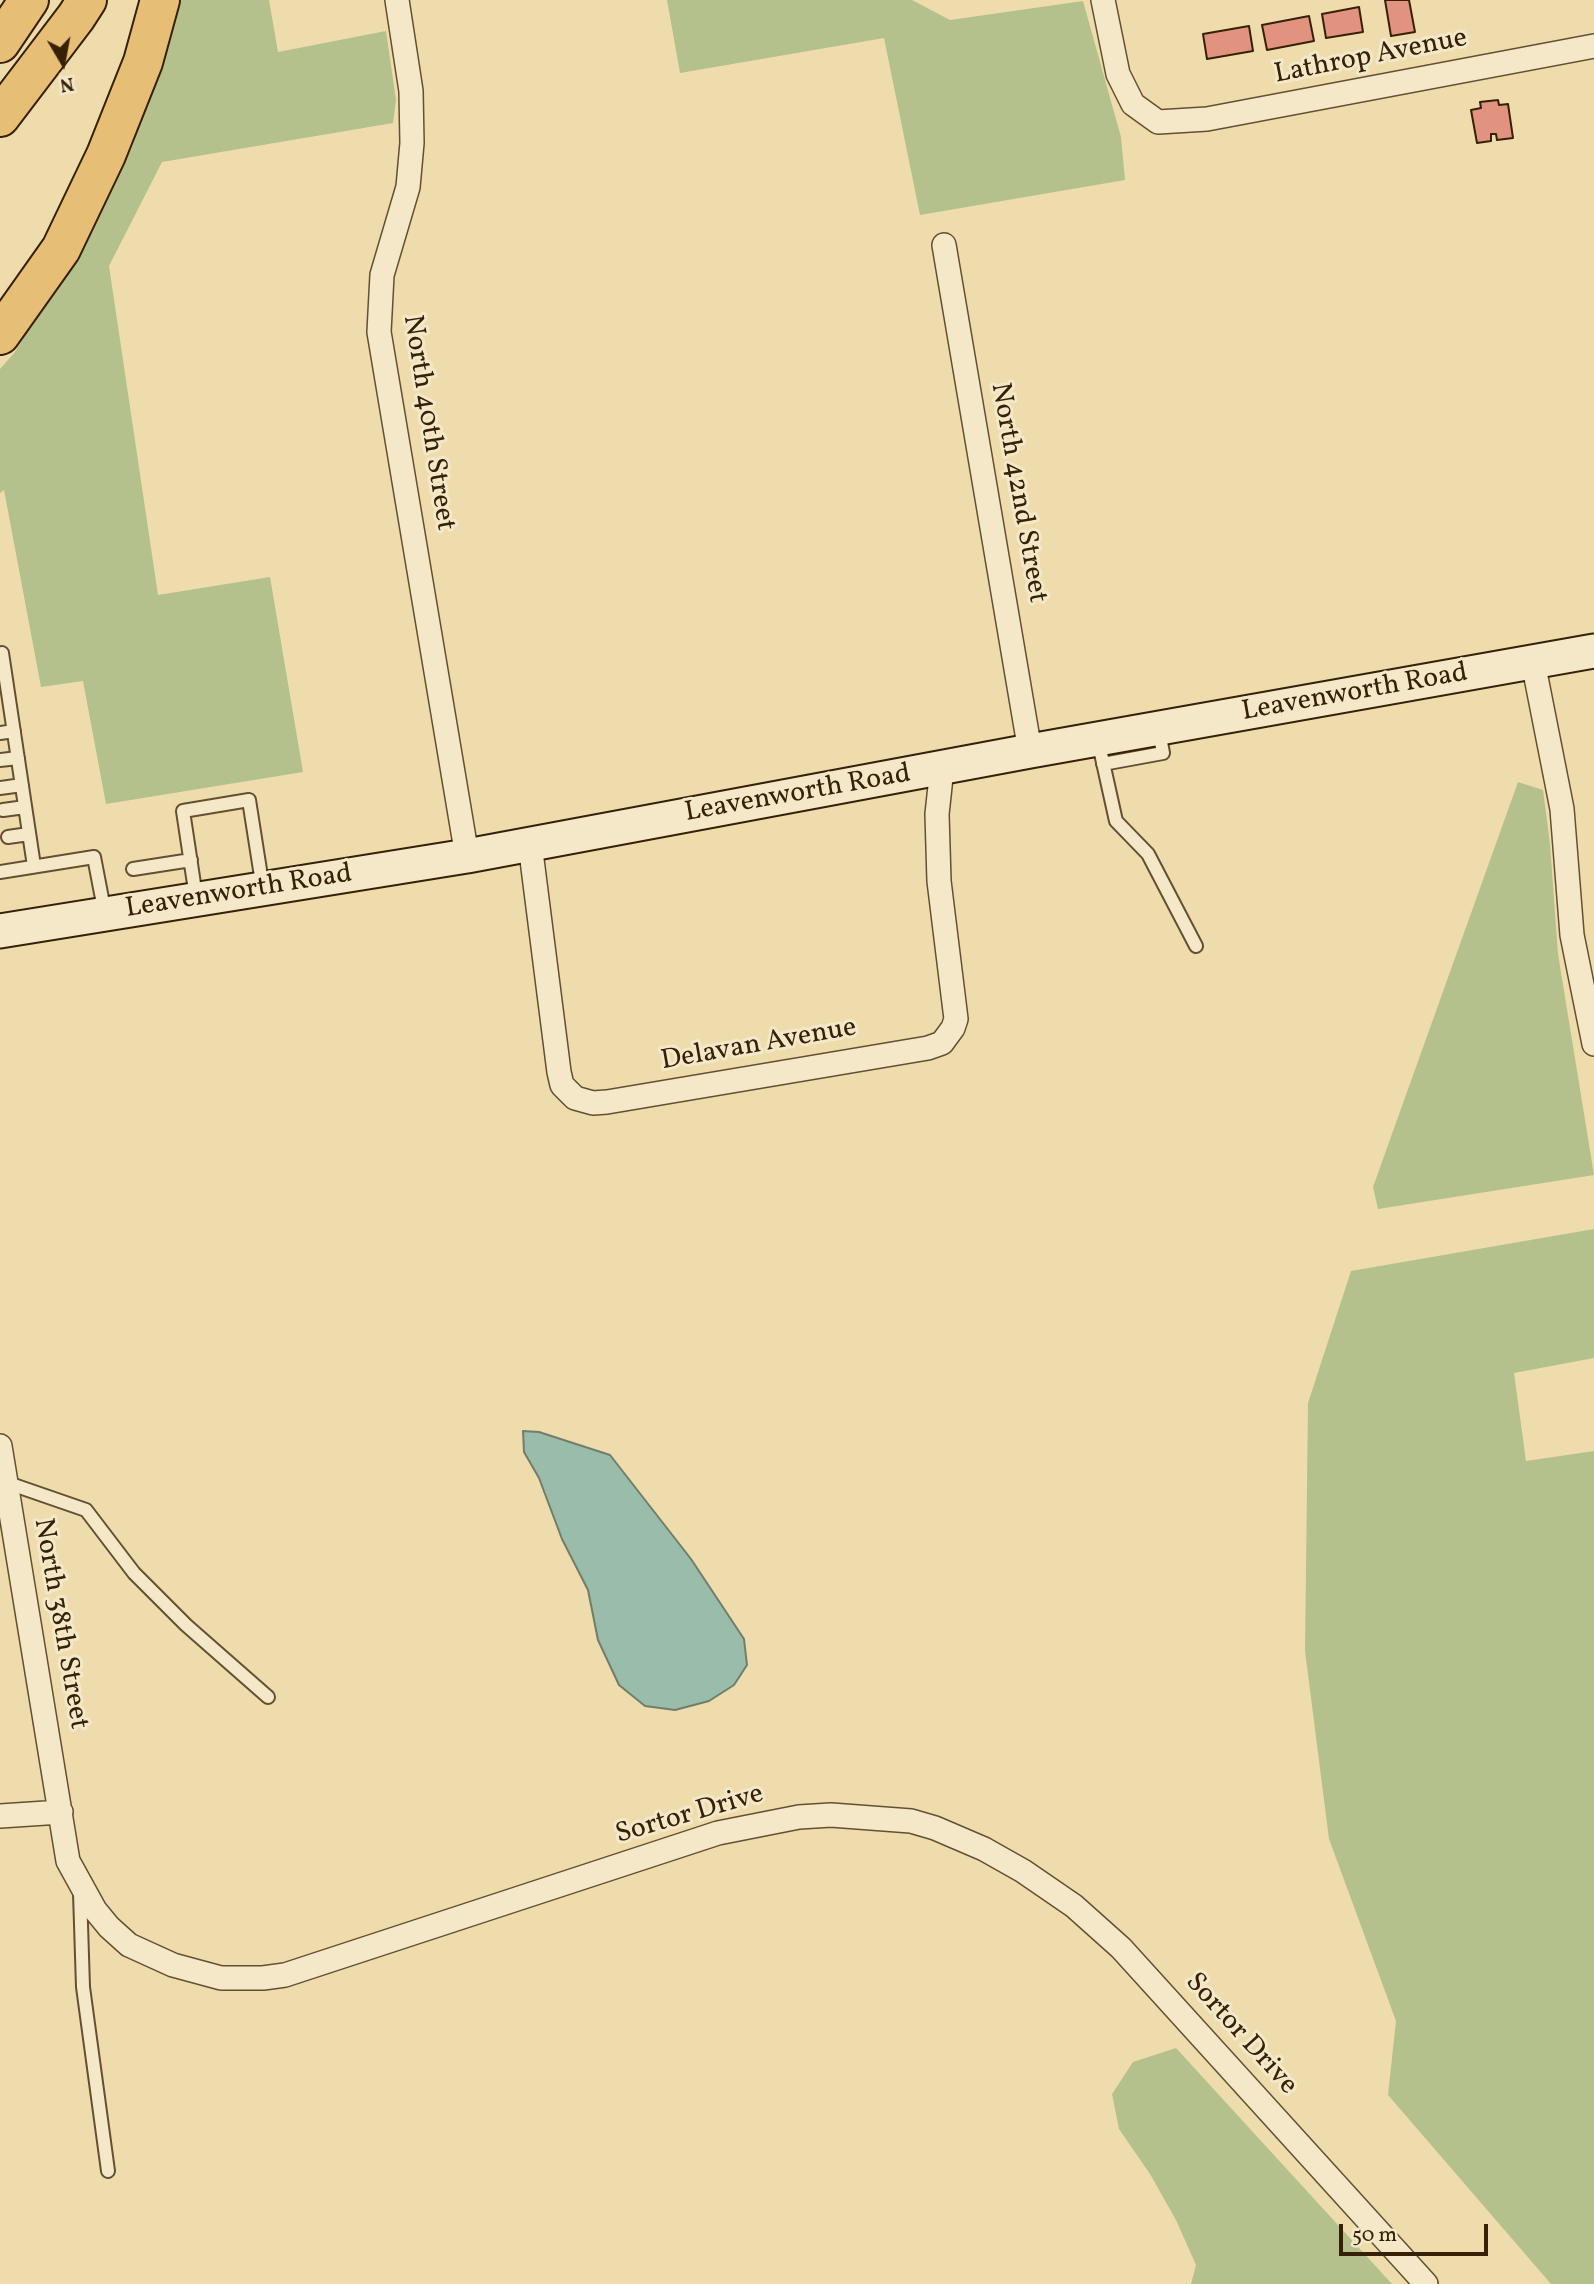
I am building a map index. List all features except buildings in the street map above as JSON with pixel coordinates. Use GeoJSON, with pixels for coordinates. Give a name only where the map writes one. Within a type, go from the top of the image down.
{"type":"FeatureCollection","features":[{"type":"Feature","properties":{"kind":"highway"},"geometry":{"type":"LineString","coordinates":[[0,43],[29,0]]}},
{"type":"Feature","properties":{"kind":"highway"},"geometry":{"type":"LineString","coordinates":[[0,117],[87,0]]}},
{"type":"Feature","properties":{"kind":"highway"},"geometry":{"type":"LineString","coordinates":[[0,335],[61,249],[106,155],[143,62],[160,0]]}},
{"type":"Feature","properties":{"kind":"main road","name":"Leavenworth Road"},"geometry":{"type":"LineString","coordinates":[[0,932],[467,856],[1030,751],[1100,752],[1158,729],[1594,651]]}},
{"type":"Feature","properties":{"kind":"street","name":"North 40th Street"},"geometry":{"type":"LineString","coordinates":[[397,0],[411,91],[412,143],[408,187],[382,275],[379,332],[467,856]]}},
{"type":"Feature","properties":{"kind":"street","name":"Lathrop Avenue"},"geometry":{"type":"LineString","coordinates":[[1103,0],[1118,74],[1133,104],[1158,122],[1207,119],[1594,46]]}},
{"type":"Feature","properties":{"kind":"street","name":"North 42nd Street"},"geometry":{"type":"LineString","coordinates":[[944,245],[1030,751]]}},
{"type":"Feature","properties":{"kind":"street"},"geometry":{"type":"LineString","coordinates":[[1533,662],[1562,809],[1572,934],[1594,1044]]}},
{"type":"Feature","properties":{"kind":"street","name":"Delavan Avenue"},"geometry":{"type":"LineString","coordinates":[[530,844],[559,1072],[562,1085],[575,1098],[593,1103],[607,1102],[928,1048],[942,1043],[956,1019],[939,881],[937,814],[942,768]]}},
{"type":"Feature","properties":{"kind":"street","name":"North 38th Street"},"geometry":{"type":"LineString","coordinates":[[0,1446],[3,1483],[61,1812]]}},
{"type":"Feature","properties":{"kind":"street"},"geometry":{"type":"LineString","coordinates":[[0,1816],[61,1812]]}},
{"type":"Feature","properties":{"kind":"street","name":"Sortor Drive"},"geometry":{"type":"LineString","coordinates":[[61,1812],[68,1861],[80,1885],[109,1927],[128,1945],[140,1951],[173,1965],[221,1978],[285,1975],[718,1833],[799,1817],[831,1815],[911,1821],[935,1828],[985,1849],[1023,1871],[1074,1906],[1121,1948],[1426,2284]]}},
{"type":"Feature","properties":{"kind":"lane"},"geometry":{"type":"LineString","coordinates":[[0,654],[2,653],[5,710],[14,731],[34,866]]}},
{"type":"Feature","properties":{"kind":"lane"},"geometry":{"type":"LineString","coordinates":[[0,733],[14,731]]}},
{"type":"Feature","properties":{"kind":"lane"},"geometry":{"type":"LineString","coordinates":[[1100,752],[1116,821],[1148,854],[1196,946]]}},
{"type":"Feature","properties":{"kind":"lane"},"geometry":{"type":"LineString","coordinates":[[0,760],[18,758]]}},
{"type":"Feature","properties":{"kind":"lane"},"geometry":{"type":"LineString","coordinates":[[0,788],[22,785]]}},
{"type":"Feature","properties":{"kind":"lane"},"geometry":{"type":"LineString","coordinates":[[197,900],[183,811],[249,800],[263,889]]}},
{"type":"Feature","properties":{"kind":"lane"},"geometry":{"type":"LineString","coordinates":[[3,810],[25,807]]}},
{"type":"Feature","properties":{"kind":"lane"},"geometry":{"type":"LineString","coordinates":[[8,838],[29,834]]}},
{"type":"Feature","properties":{"kind":"lane"},"geometry":{"type":"LineString","coordinates":[[0,872],[94,857],[105,914]]}},
{"type":"Feature","properties":{"kind":"lane"},"geometry":{"type":"LineString","coordinates":[[133,869],[191,860]]}},
{"type":"Feature","properties":{"kind":"lane"},"geometry":{"type":"LineString","coordinates":[[3,1483],[86,1510],[134,1573],[186,1625],[268,1697]]}},
{"type":"Feature","properties":{"kind":"lane"},"geometry":{"type":"LineString","coordinates":[[80,1885],[83,1987],[108,2171]]}},
{"type":"Feature","properties":{"kind":"green space"},"geometry":{"type":"Polygon","coordinates":[[[181,0],[269,0],[278,52],[386,31],[396,100],[393,123],[162,162],[109,266],[158,595],[270,577],[303,772],[106,804],[83,681],[41,687],[4,490],[0,493],[0,369],[15,352],[77,251],[131,150],[181,0]]]}},
{"type":"Feature","properties":{"kind":"green space"},"geometry":{"type":"Polygon","coordinates":[[[667,0],[912,0],[950,20],[1083,1],[1121,137],[1125,180],[920,215],[884,38],[680,73],[667,0]]]}},
{"type":"Feature","properties":{"kind":"green space"},"geometry":{"type":"Polygon","coordinates":[[[1518,782],[1543,790],[1558,954],[1594,1175],[1378,1209],[1373,1187],[1518,782]]]}},
{"type":"Feature","properties":{"kind":"green space"},"geometry":{"type":"Polygon","coordinates":[[[1594,1229],[1594,1358],[1514,1373],[1526,1461],[1594,1451],[1594,2284],[1551,2284],[1388,2095],[1396,2021],[1329,1839],[1305,1651],[1308,1403],[1351,1271],[1594,1229]]]}},
{"type":"Feature","properties":{"kind":"green space"},"geometry":{"type":"Polygon","coordinates":[[[1176,2048],[1392,2284],[1191,2284],[1196,2265],[1176,2220],[1150,2174],[1119,2129],[1112,2094],[1133,2062],[1176,2048]]]}},
{"type":"Feature","properties":{"kind":"shaded area"},"geometry":{"type":"Polygon","coordinates":[[[523,1431],[539,1432],[610,1455],[691,1559],[744,1639],[747,1665],[734,1685],[709,1701],[675,1710],[645,1706],[619,1685],[598,1640],[588,1590],[562,1539],[539,1478],[524,1452],[523,1431]]]}}]}
